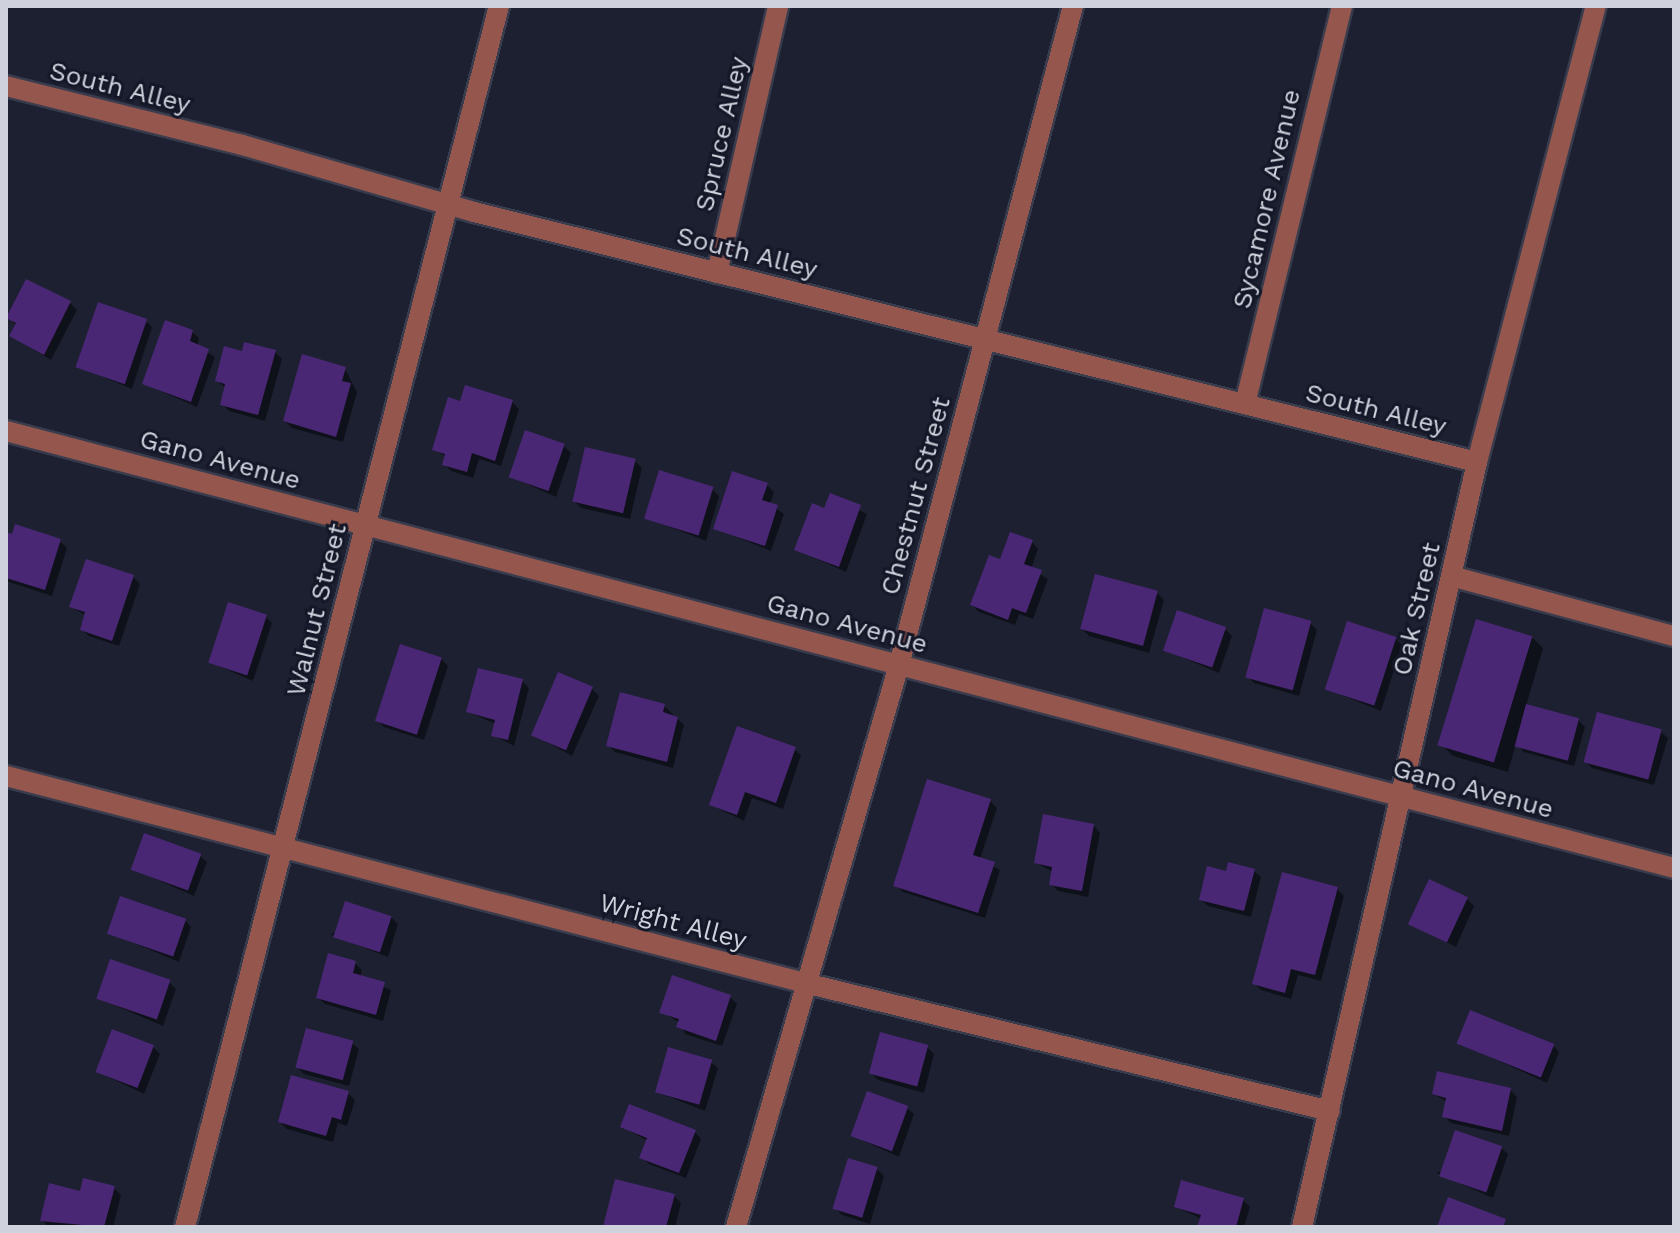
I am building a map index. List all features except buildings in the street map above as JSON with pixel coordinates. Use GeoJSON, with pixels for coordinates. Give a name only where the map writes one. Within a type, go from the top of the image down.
{"type":"FeatureCollection","features":[{"type":"Feature","properties":{"kind":"street","name":"Walnut Street"},"geometry":{"type":"LineString","coordinates":[[185,1227],[499,6]]}},
{"type":"Feature","properties":{"kind":"street","name":"Spruce Alley"},"geometry":{"type":"LineString","coordinates":[[717,273],[778,6]]}},
{"type":"Feature","properties":{"kind":"street","name":"Chestnut Street"},"geometry":{"type":"LineString","coordinates":[[736,1227],[809,984],[899,665],[1073,6]]}},
{"type":"Feature","properties":{"kind":"street","name":"Sycamore Avenue"},"geometry":{"type":"LineString","coordinates":[[1245,404],[1342,6]]}},
{"type":"Feature","properties":{"kind":"street","name":"Oak Street"},"geometry":{"type":"LineString","coordinates":[[1302,1227],[1477,462],[1596,6]]}},
{"type":"Feature","properties":{"kind":"street","name":"South Alley"},"geometry":{"type":"LineString","coordinates":[[6,86],[717,273],[1477,462]]}},
{"type":"Feature","properties":{"kind":"street","name":"Gano Avenue"},"geometry":{"type":"LineString","coordinates":[[6,431],[1674,868]]}},
{"type":"Feature","properties":{"kind":"street"},"geometry":{"type":"LineString","coordinates":[[1451,576],[1674,636]]}},
{"type":"Feature","properties":{"kind":"street","name":"Wright Alley"},"geometry":{"type":"LineString","coordinates":[[6,776],[809,984],[1330,1111]]}}]}
